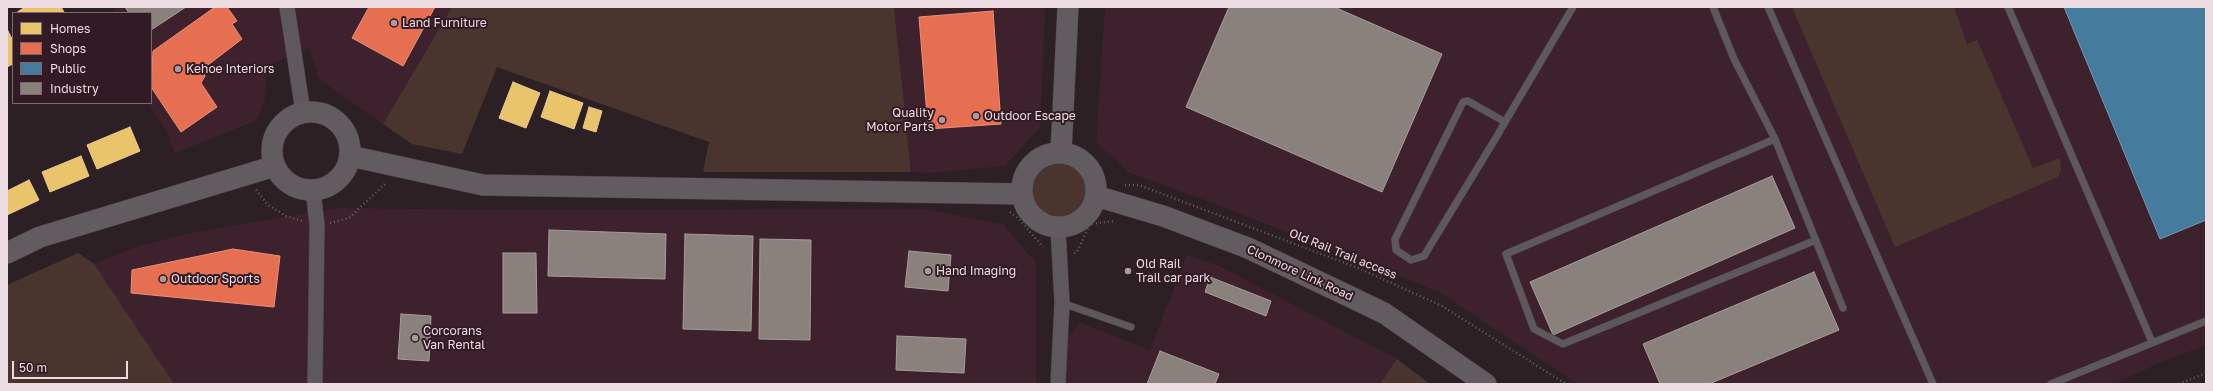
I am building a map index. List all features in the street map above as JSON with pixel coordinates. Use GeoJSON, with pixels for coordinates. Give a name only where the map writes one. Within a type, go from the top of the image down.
{"type":"FeatureCollection","features":[{"type":"Feature","properties":{"kind":"street"},"geometry":{"type":"LineString","coordinates":[[287,7],[303,112]]}},
{"type":"Feature","properties":{"kind":"street"},"geometry":{"type":"LineString","coordinates":[[1061,153],[1068,7]]}},
{"type":"Feature","properties":{"kind":"street"},"geometry":{"type":"LineString","coordinates":[[303,112],[316,112],[328,115],[338,122],[346,132],[350,143],[348,166],[342,176],[329,186],[313,190],[290,184],[281,176],[275,166],[272,155],[276,133],[283,123],[292,116],[303,112]]}},
{"type":"Feature","properties":{"kind":"street"},"geometry":{"type":"LineString","coordinates":[[1061,153],[1073,156],[1084,162],[1092,172],[1096,190],[1087,215],[1069,226],[1058,228],[1048,226],[1034,218],[1024,204],[1022,194],[1023,181],[1028,169],[1037,160],[1048,154],[1061,153]]}},
{"type":"Feature","properties":{"kind":"street"},"geometry":{"type":"LineString","coordinates":[[350,156],[483,185],[1022,194]]}},
{"type":"Feature","properties":{"kind":"street"},"geometry":{"type":"LineString","coordinates":[[7,253],[40,237],[275,166]]}},
{"type":"Feature","properties":{"kind":"street"},"geometry":{"type":"LineString","coordinates":[[313,190],[317,225],[315,384]]}},
{"type":"Feature","properties":{"kind":"street","name":"Clonmore Link Road"},"geometry":{"type":"LineString","coordinates":[[1096,190],[1248,248],[1384,313],[1486,384]]}},
{"type":"Feature","properties":{"kind":"street"},"geometry":{"type":"LineString","coordinates":[[1058,228],[1062,303],[1058,384]]}},
{"type":"Feature","properties":{"kind":"lane"},"geometry":{"type":"LineString","coordinates":[[1505,122],[1468,101],[1463,102],[1395,239],[1394,244],[1396,250],[1411,260],[1424,256],[1505,122],[1573,7]]}},
{"type":"Feature","properties":{"kind":"lane"},"geometry":{"type":"LineString","coordinates":[[1712,7],[1734,59],[1774,139],[1844,308]]}},
{"type":"Feature","properties":{"kind":"lane"},"geometry":{"type":"LineString","coordinates":[[1768,7],[1933,384]]}},
{"type":"Feature","properties":{"kind":"lane"},"geometry":{"type":"LineString","coordinates":[[2008,7],[2152,342]]}},
{"type":"Feature","properties":{"kind":"lane"},"geometry":{"type":"LineString","coordinates":[[1774,139],[1506,254],[1534,329],[1563,344],[1816,240]]}},
{"type":"Feature","properties":{"kind":"lane"},"geometry":{"type":"LineString","coordinates":[[1062,303],[1131,326]]}},
{"type":"Feature","properties":{"kind":"lane"},"geometry":{"type":"LineString","coordinates":[[2051,384],[2206,321]]}},
{"type":"Feature","properties":{"kind":"path"},"geometry":{"type":"LineString","coordinates":[[252,185],[268,205],[286,216],[317,225],[349,218],[386,182],[394,184]]}},
{"type":"Feature","properties":{"kind":"path","name":"Old Rail Trail access"},"geometry":{"type":"LineString","coordinates":[[1096,190],[1140,185],[1358,268],[1442,306],[1566,384]]}},
{"type":"Feature","properties":{"kind":"path"},"geometry":{"type":"LineString","coordinates":[[2179,384],[2206,373]]}},
{"type":"Feature","properties":{"kind":"shaded area"},"geometry":{"type":"Polygon","coordinates":[[[114,7],[452,7],[383,124],[319,79],[309,47],[267,66],[265,98],[257,120],[174,153],[168,133],[149,104],[152,104],[152,12],[113,12],[116,10],[114,7]]]}},
{"type":"Feature","properties":{"kind":"shaded area"},"geometry":{"type":"Polygon","coordinates":[[[452,7],[894,7],[911,172],[703,172],[709,142],[497,67],[462,154],[412,144],[383,124],[452,7]]]}},
{"type":"Feature","properties":{"kind":"shaded area"},"geometry":{"type":"Polygon","coordinates":[[[894,7],[1045,7],[1040,127],[1005,166],[928,173],[911,172],[894,7]]]}},
{"type":"Feature","properties":{"kind":"shaded area"},"geometry":{"type":"Polygon","coordinates":[[[1105,7],[2206,7],[2206,345],[2157,364],[2114,384],[1578,384],[1439,292],[1213,203],[1128,172],[1096,142],[1105,7]]]}},
{"type":"Feature","properties":{"kind":"shaded area"},"geometry":{"type":"Polygon","coordinates":[[[1792,7],[1954,7],[1967,44],[1977,40],[2033,168],[2060,158],[2061,171],[2058,177],[1895,247],[1792,7]]]}},
{"type":"Feature","properties":{"kind":"shaded area"},"geometry":{"type":"Polygon","coordinates":[[[1060,161],[1076,166],[1084,174],[1089,190],[1084,206],[1076,214],[1060,219],[1044,214],[1036,206],[1031,190],[1036,174],[1044,166],[1060,161]]]}},
{"type":"Feature","properties":{"kind":"shaded area"},"geometry":{"type":"Polygon","coordinates":[[[336,208],[505,210],[923,209],[1003,224],[1036,263],[1036,383],[1038,384],[174,384],[94,264],[139,246],[190,233],[336,208]]]}},
{"type":"Feature","properties":{"kind":"shaded area"},"geometry":{"type":"Polygon","coordinates":[[[78,253],[94,264],[174,384],[7,384],[7,285],[78,253]]]}},
{"type":"Feature","properties":{"kind":"shaded area"},"geometry":{"type":"Polygon","coordinates":[[[1187,255],[1219,266],[1397,359],[1380,384],[1064,384],[1063,341],[1080,323],[1150,350],[1187,255]]]}},
{"type":"Feature","properties":{"kind":"shaded area"},"geometry":{"type":"Polygon","coordinates":[[[1397,359],[1430,384],[1380,384],[1397,359]]]}},
{"type":"Feature","properties":{"kind":"building: Homes"},"geometry":{"type":"Polygon","coordinates":[[[25,7],[61,7],[64,12],[18,12],[25,7]]]}},
{"type":"Feature","properties":{"kind":"building: Homes"},"geometry":{"type":"Polygon","coordinates":[[[7,29],[12,39],[12,64],[7,67],[7,29]]]}},
{"type":"Feature","properties":{"kind":"building: Homes"},"geometry":{"type":"Polygon","coordinates":[[[513,82],[540,93],[526,128],[499,118],[513,82]]]}},
{"type":"Feature","properties":{"kind":"building: Homes"},"geometry":{"type":"Polygon","coordinates":[[[550,91],[583,103],[574,129],[541,117],[550,91]]]}},
{"type":"Feature","properties":{"kind":"building: Homes"},"geometry":{"type":"Polygon","coordinates":[[[589,107],[602,111],[596,132],[583,128],[589,107]]]}},
{"type":"Feature","properties":{"kind":"building: Homes"},"geometry":{"type":"Polygon","coordinates":[[[130,127],[140,151],[97,169],[87,145],[130,127]]]}},
{"type":"Feature","properties":{"kind":"building: Homes"},"geometry":{"type":"Polygon","coordinates":[[[81,156],[89,176],[50,192],[42,172],[81,156]]]}},
{"type":"Feature","properties":{"kind":"building: Homes"},"geometry":{"type":"Polygon","coordinates":[[[29,180],[39,200],[7,215],[7,191],[29,180]]]}},
{"type":"Feature","properties":{"kind":"building: Shops","name":"Kehoe Interiors"},"geometry":{"type":"Polygon","coordinates":[[[215,7],[227,7],[237,21],[232,24],[242,39],[204,68],[205,76],[201,83],[217,107],[181,132],[152,88],[153,51],[215,7]]]}},
{"type":"Feature","properties":{"kind":"building: Shops","name":"Land Furniture"},"geometry":{"type":"Polygon","coordinates":[[[369,7],[435,7],[403,66],[352,38],[369,7]]]}},
{"type":"Feature","properties":{"kind":"building: Shops"},"geometry":{"type":"Polygon","coordinates":[[[993,11],[1001,124],[928,129],[919,17],[993,11]]]}},
{"type":"Feature","properties":{"kind":"building: Shops"},"geometry":{"type":"Polygon","coordinates":[[[233,249],[280,256],[274,307],[131,293],[132,270],[233,249]]]}},
{"type":"Feature","properties":{"kind":"building: Public"},"geometry":{"type":"Polygon","coordinates":[[[2064,7],[2206,7],[2206,220],[2160,239],[2064,7]]]}},
{"type":"Feature","properties":{"kind":"building: Industry"},"geometry":{"type":"Polygon","coordinates":[[[125,7],[186,7],[152,29],[152,12],[128,12],[125,7]]]}},
{"type":"Feature","properties":{"kind":"building: Industry"},"geometry":{"type":"Polygon","coordinates":[[[1229,7],[1334,7],[1442,54],[1382,192],[1186,107],[1229,7]]]}},
{"type":"Feature","properties":{"kind":"building: Industry"},"geometry":{"type":"Polygon","coordinates":[[[1772,176],[1795,228],[1553,335],[1530,282],[1772,176]]]}},
{"type":"Feature","properties":{"kind":"building: Industry"},"geometry":{"type":"Polygon","coordinates":[[[549,230],[666,234],[665,279],[548,276],[549,230]]]}},
{"type":"Feature","properties":{"kind":"building: Industry"},"geometry":{"type":"Polygon","coordinates":[[[685,234],[753,236],[751,331],[683,329],[685,234]]]}},
{"type":"Feature","properties":{"kind":"building: Industry"},"geometry":{"type":"Polygon","coordinates":[[[760,239],[811,240],[810,340],[759,339],[760,239]]]}},
{"type":"Feature","properties":{"kind":"building: Industry","name":"Hand Imaging"},"geometry":{"type":"Polygon","coordinates":[[[909,251],[951,255],[948,291],[905,287],[909,251]]]}},
{"type":"Feature","properties":{"kind":"building: Industry"},"geometry":{"type":"Polygon","coordinates":[[[503,253],[536,253],[537,313],[503,313],[503,253]]]}},
{"type":"Feature","properties":{"kind":"building: Industry"},"geometry":{"type":"Polygon","coordinates":[[[1814,272],[1839,330],[1709,384],[1660,384],[1643,344],[1814,272]]]}},
{"type":"Feature","properties":{"kind":"building: Industry"},"geometry":{"type":"Polygon","coordinates":[[[1210,277],[1271,301],[1266,316],[1205,292],[1210,277]]]}},
{"type":"Feature","properties":{"kind":"building: Industry","name":"Corcorans Van Rental"},"geometry":{"type":"Polygon","coordinates":[[[401,314],[431,316],[429,361],[398,359],[401,314]]]}},
{"type":"Feature","properties":{"kind":"building: Industry"},"geometry":{"type":"Polygon","coordinates":[[[897,336],[966,339],[964,373],[896,370],[897,336]]]}},
{"type":"Feature","properties":{"kind":"building: Industry"},"geometry":{"type":"Polygon","coordinates":[[[1160,351],[1219,374],[1215,384],[1147,384],[1160,351]]]}},
{"type":"Feature","properties":{"kind":"place","name":"Land Furniture"},"geometry":{"type":"Point","coordinates":[394,23]}},
{"type":"Feature","properties":{"kind":"place","name":"Kehoe Interiors"},"geometry":{"type":"Point","coordinates":[178,69]}},
{"type":"Feature","properties":{"kind":"place","name":"Outdoor Escape"},"geometry":{"type":"Point","coordinates":[976,116]}},
{"type":"Feature","properties":{"kind":"place","name":"Quality Motor Parts"},"geometry":{"type":"Point","coordinates":[942,120]}},
{"type":"Feature","properties":{"kind":"place","name":"Hand Imaging"},"geometry":{"type":"Point","coordinates":[928,271]}},
{"type":"Feature","properties":{"kind":"place","name":"Old Rail Trail car park"},"geometry":{"type":"Point","coordinates":[1128,271]}},
{"type":"Feature","properties":{"kind":"place","name":"Outdoor Sports"},"geometry":{"type":"Point","coordinates":[163,279]}},
{"type":"Feature","properties":{"kind":"place","name":"Corcorans Van Rental"},"geometry":{"type":"Point","coordinates":[415,338]}}]}
